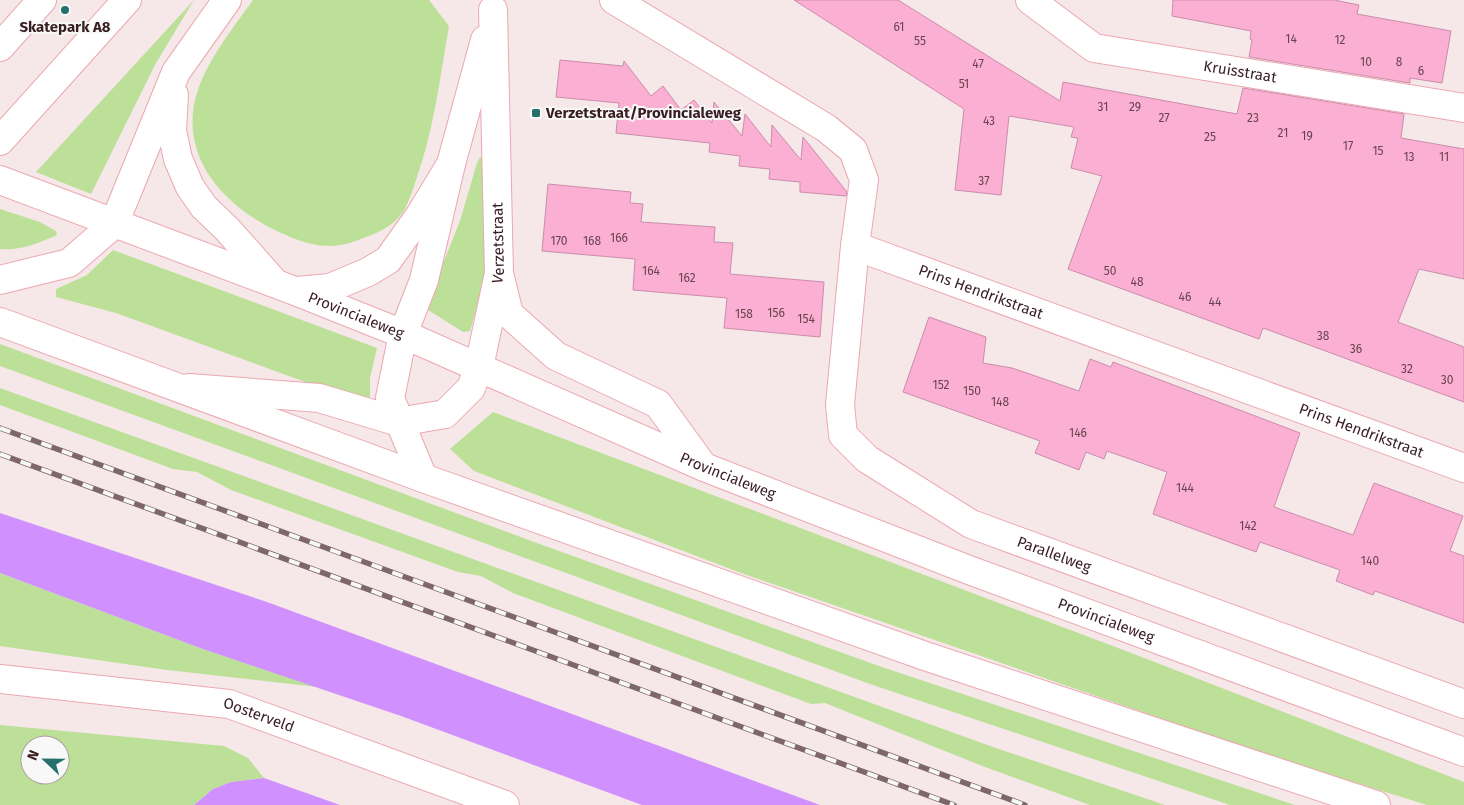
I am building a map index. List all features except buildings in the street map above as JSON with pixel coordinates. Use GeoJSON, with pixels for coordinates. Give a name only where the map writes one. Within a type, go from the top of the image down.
{"type":"FeatureCollection","features":[{"type":"Feature","properties":{"kind":"main road"},"geometry":{"type":"LineString","coordinates":[[0,47],[42,0]]}},
{"type":"Feature","properties":{"kind":"main road"},"geometry":{"type":"LineString","coordinates":[[0,141],[127,0]]}},
{"type":"Feature","properties":{"kind":"main road"},"geometry":{"type":"LineString","coordinates":[[0,280],[69,263],[114,224],[176,72],[227,0]]}},
{"type":"Feature","properties":{"kind":"main road"},"geometry":{"type":"LineString","coordinates":[[614,0],[826,128],[853,150],[864,180],[855,246]]}},
{"type":"Feature","properties":{"kind":"main road","name":"Kruisstraat"},"geometry":{"type":"LineString","coordinates":[[1030,0],[1094,48],[1464,108]]}},
{"type":"Feature","properties":{"kind":"main road","name":"Verzetstraat"},"geometry":{"type":"LineString","coordinates":[[423,478],[390,398],[403,334],[424,280],[451,164],[494,5]]}},
{"type":"Feature","properties":{"kind":"main road","name":"Verzetstraat"},"geometry":{"type":"LineString","coordinates":[[176,387],[319,398],[399,422],[445,414],[472,388],[479,367],[499,273],[494,5]]}},
{"type":"Feature","properties":{"kind":"main road"},"geometry":{"type":"LineString","coordinates":[[176,72],[172,131],[178,159],[190,188],[204,207],[285,287],[330,288],[368,272],[388,260],[420,215],[451,164]]}},
{"type":"Feature","properties":{"kind":"main road","name":"Provincialeweg"},"geometry":{"type":"LineString","coordinates":[[0,180],[285,287],[403,334],[704,468],[969,570],[1464,752]]}},
{"type":"Feature","properties":{"kind":"main road","name":"Prins Hendrikstraat"},"geometry":{"type":"LineString","coordinates":[[855,246],[1464,468]]}},
{"type":"Feature","properties":{"kind":"main road","name":"Parallelweg"},"geometry":{"type":"LineString","coordinates":[[855,246],[840,405],[843,435],[867,459],[971,524],[1464,704]]}},
{"type":"Feature","properties":{"kind":"main road"},"geometry":{"type":"LineString","coordinates":[[499,273],[510,314],[556,356],[658,404],[704,468]]}},
{"type":"Feature","properties":{"kind":"main road"},"geometry":{"type":"LineString","coordinates":[[0,322],[423,478],[925,656],[1376,805]]}},
{"type":"Feature","properties":{"kind":"main road","name":"Oosterveld"},"geometry":{"type":"LineString","coordinates":[[0,679],[229,704],[505,805]]}},
{"type":"Feature","properties":{"kind":"green space"},"geometry":{"type":"Polygon","coordinates":[[[194,0],[156,63],[91,194],[36,172],[194,0]]]}},
{"type":"Feature","properties":{"kind":"green space"},"geometry":{"type":"Polygon","coordinates":[[[253,0],[429,0],[449,26],[432,122],[417,177],[403,212],[396,220],[381,230],[357,241],[339,245],[324,246],[301,241],[267,226],[250,215],[218,188],[207,171],[198,153],[193,133],[193,112],[196,97],[201,82],[216,53],[253,0]]]}},
{"type":"Feature","properties":{"kind":"green space"},"geometry":{"type":"Polygon","coordinates":[[[480,157],[488,162],[486,266],[480,297],[470,331],[463,332],[425,308],[460,221],[480,157]]]}},
{"type":"Feature","properties":{"kind":"green space"},"geometry":{"type":"Polygon","coordinates":[[[0,209],[40,222],[56,231],[57,235],[22,248],[0,249],[0,209]]]}},
{"type":"Feature","properties":{"kind":"green space"},"geometry":{"type":"Polygon","coordinates":[[[113,250],[377,348],[370,378],[370,399],[349,398],[116,313],[56,297],[56,289],[87,275],[113,250]]]}},
{"type":"Feature","properties":{"kind":"green space"},"geometry":{"type":"Polygon","coordinates":[[[0,344],[534,542],[879,666],[1295,805],[1230,805],[870,684],[0,366],[0,344]]]}},
{"type":"Feature","properties":{"kind":"green space"},"geometry":{"type":"Polygon","coordinates":[[[0,388],[993,747],[1165,805],[1090,805],[985,767],[825,703],[811,704],[513,593],[481,576],[458,572],[231,490],[197,472],[173,469],[0,405],[0,388]]]}},
{"type":"Feature","properties":{"kind":"green space"},"geometry":{"type":"Polygon","coordinates":[[[493,412],[1134,654],[1464,782],[1464,805],[1427,805],[1264,754],[741,573],[474,471],[450,449],[493,412]]]}},
{"type":"Feature","properties":{"kind":"green space"},"geometry":{"type":"Polygon","coordinates":[[[0,573],[200,648],[317,687],[167,670],[0,646],[0,573]]]}},
{"type":"Feature","properties":{"kind":"green space"},"geometry":{"type":"Polygon","coordinates":[[[0,725],[224,746],[248,758],[264,778],[231,782],[213,789],[194,805],[0,805],[0,725]]]}},
{"type":"Feature","properties":{"kind":"shaded area"},"geometry":{"type":"Polygon","coordinates":[[[0,513],[267,602],[820,805],[642,805],[401,716],[200,648],[0,573],[0,513]]]}},
{"type":"Feature","properties":{"kind":"shaded area"},"geometry":{"type":"Polygon","coordinates":[[[264,778],[340,805],[194,805],[213,789],[231,782],[264,778]]]}},
{"type":"Feature","properties":{"kind":"railway"},"geometry":{"type":"LineString","coordinates":[[0,428],[1025,805]]}},
{"type":"Feature","properties":{"kind":"railway"},"geometry":{"type":"LineString","coordinates":[[0,454],[954,805]]}},
{"type":"Feature","properties":{"kind":"place","name":"Skatepark A8"},"geometry":{"type":"Point","coordinates":[65,10]}},
{"type":"Feature","properties":{"kind":"place","name":"Verzetstraat/Provincialeweg"},"geometry":{"type":"Point","coordinates":[536,113]}}]}
